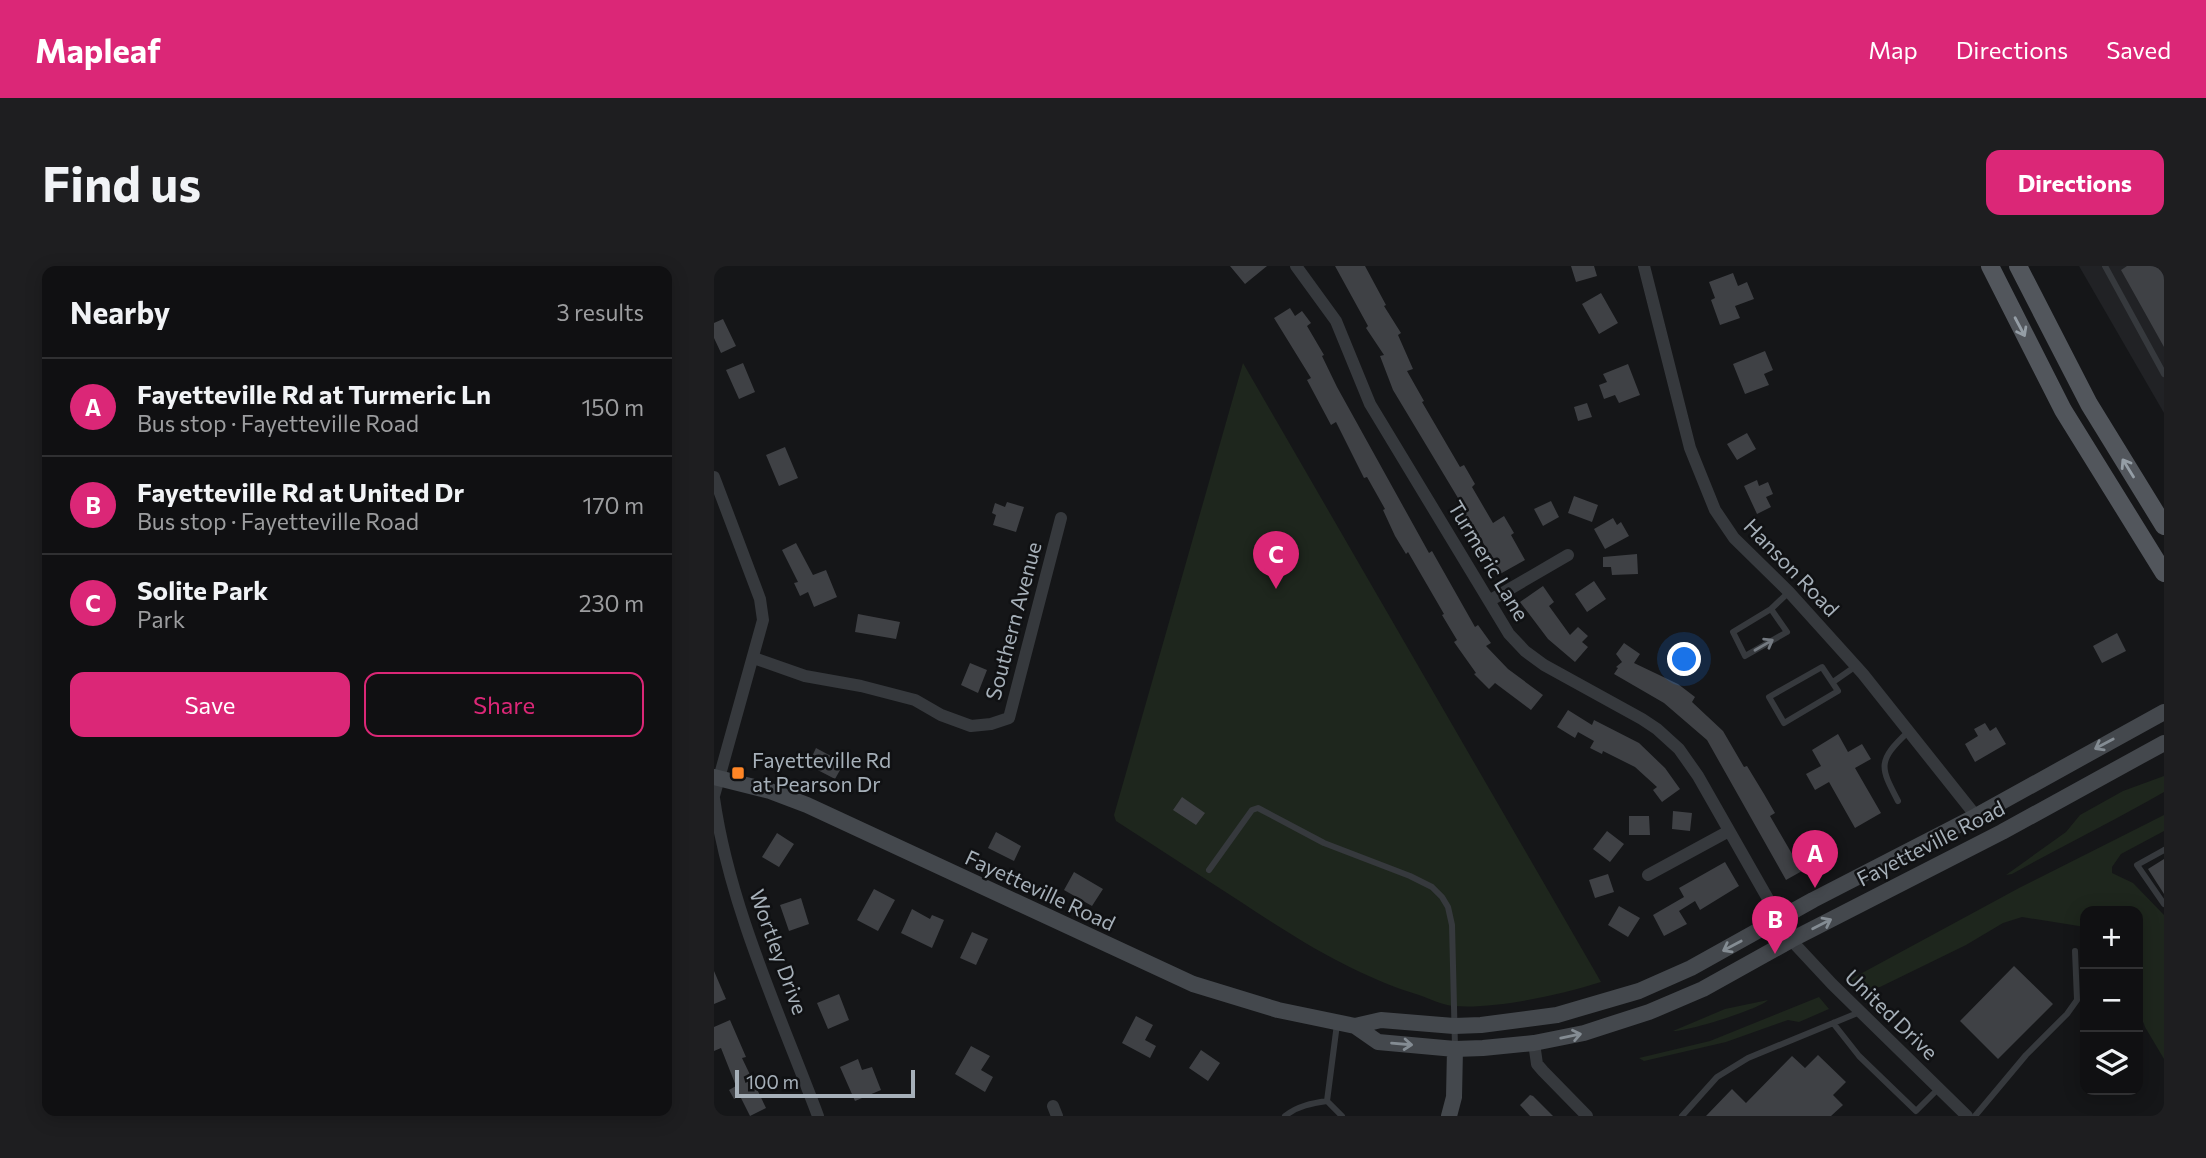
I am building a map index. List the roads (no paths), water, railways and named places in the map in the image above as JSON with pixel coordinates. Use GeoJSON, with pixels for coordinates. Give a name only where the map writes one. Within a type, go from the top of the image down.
{"type":"FeatureCollection","features":[{"type":"Feature","properties":{"kind":"main road"},"geometry":{"type":"LineString","coordinates":[[1990,266],[2063,410],[2164,573]]}},
{"type":"Feature","properties":{"kind":"main road"},"geometry":{"type":"LineString","coordinates":[[2018,266],[2089,404],[2164,526]]}},
{"type":"Feature","properties":{"kind":"main road","name":"Fayetteville Road"},"geometry":{"type":"LineString","coordinates":[[1355,1026],[1381,1020],[1454,1026],[1557,1015],[1639,991],[1691,968],[2164,712]]}},
{"type":"Feature","properties":{"kind":"main road","name":"Fayetteville Road"},"geometry":{"type":"LineString","coordinates":[[717,778],[770,791],[807,805],[1193,984],[1278,1010],[1355,1026],[1378,1042],[1455,1049],[1534,1043],[1584,1033],[1649,1012],[1703,989],[1791,940],[2002,832],[2164,743]]}},
{"type":"Feature","properties":{"kind":"main road"},"geometry":{"type":"LineString","coordinates":[[1449,1116],[1454,1097],[1455,1049]]}},
{"type":"Feature","properties":{"kind":"street","name":"Turmeric Lane"},"geometry":{"type":"LineString","coordinates":[[1296,266],[1336,321],[1370,404],[1509,634],[1525,651],[1564,678],[1642,719],[1671,740],[1689,761],[1780,920]]}},
{"type":"Feature","properties":{"kind":"street","name":"Hanson Road"},"geometry":{"type":"LineString","coordinates":[[1644,266],[1690,448],[1715,510],[1734,538],[1789,592],[1856,666],[1976,816]]}},
{"type":"Feature","properties":{"kind":"street","name":"Wortley Drive"},"geometry":{"type":"LineString","coordinates":[[715,481],[762,608],[761,631],[754,658],[717,778],[714,797],[718,823],[740,906],[818,1116]]}},
{"type":"Feature","properties":{"kind":"street","name":"Southern Avenue"},"geometry":{"type":"LineString","coordinates":[[754,658],[805,676],[871,688],[915,700],[941,715],[971,726],[982,726],[1009,718],[1061,518]]}},
{"type":"Feature","properties":{"kind":"street"},"geometry":{"type":"LineString","coordinates":[[1489,601],[1568,555]]}},
{"type":"Feature","properties":{"kind":"street"},"geometry":{"type":"LineString","coordinates":[[1648,875],[1729,831]]}},
{"type":"Feature","properties":{"kind":"street","name":"United Drive"},"geometry":{"type":"LineString","coordinates":[[1791,940],[1804,956],[1967,1116]]}},
{"type":"Feature","properties":{"kind":"street"},"geometry":{"type":"LineString","coordinates":[[1534,1043],[1537,1064],[1587,1116]]}},
{"type":"Feature","properties":{"kind":"lane"},"geometry":{"type":"LineString","coordinates":[[2105,266],[2164,374]]}},
{"type":"Feature","properties":{"kind":"lane"},"geometry":{"type":"LineString","coordinates":[[1771,609],[1787,632],[1745,656],[1733,632],[1771,609],[1789,592]]}},
{"type":"Feature","properties":{"kind":"lane"},"geometry":{"type":"LineString","coordinates":[[1833,682],[1856,666]]}},
{"type":"Feature","properties":{"kind":"lane"},"geometry":{"type":"LineString","coordinates":[[1822,667],[1833,682],[1838,691],[1784,723],[1769,697],[1822,667]]}},
{"type":"Feature","properties":{"kind":"lane"},"geometry":{"type":"LineString","coordinates":[[1898,801],[1884,775],[1883,766],[1909,730]]}},
{"type":"Feature","properties":{"kind":"lane"},"geometry":{"type":"LineString","coordinates":[[1209,870],[1252,810],[1258,808],[1324,843],[1403,872],[1432,887],[1446,904],[1451,920],[1455,1049]]}},
{"type":"Feature","properties":{"kind":"lane"},"geometry":{"type":"LineString","coordinates":[[2164,852],[2137,865],[2164,904]]}},
{"type":"Feature","properties":{"kind":"lane"},"geometry":{"type":"LineString","coordinates":[[1975,1116],[2077,1000],[2076,951]]}},
{"type":"Feature","properties":{"kind":"lane"},"geometry":{"type":"LineString","coordinates":[[1682,1116],[1717,1077],[1748,1058],[1860,1012]]}},
{"type":"Feature","properties":{"kind":"lane"},"geometry":{"type":"LineString","coordinates":[[1327,1101],[1337,1022]]}},
{"type":"Feature","properties":{"kind":"lane"},"geometry":{"type":"LineString","coordinates":[[1833,1023],[1859,1056],[1913,1114],[1939,1088]]}},
{"type":"Feature","properties":{"kind":"lane"},"geometry":{"type":"LineString","coordinates":[[1286,1116],[1314,1102],[1327,1101],[1342,1116]]}},
{"type":"Feature","properties":{"kind":"place","name":"Solite Park"},"geometry":{"type":"Point","coordinates":[1276,589]}},
{"type":"Feature","properties":{"kind":"place","name":"Fayetteville Rd at Pearson Dr"},"geometry":{"type":"Point","coordinates":[738,773]}},
{"type":"Feature","properties":{"kind":"place","name":"Fayetteville Rd at Turmeric Ln"},"geometry":{"type":"Point","coordinates":[1815,888]}},
{"type":"Feature","properties":{"kind":"place","name":"Fayetteville Rd at United Dr"},"geometry":{"type":"Point","coordinates":[1775,954]}}]}
